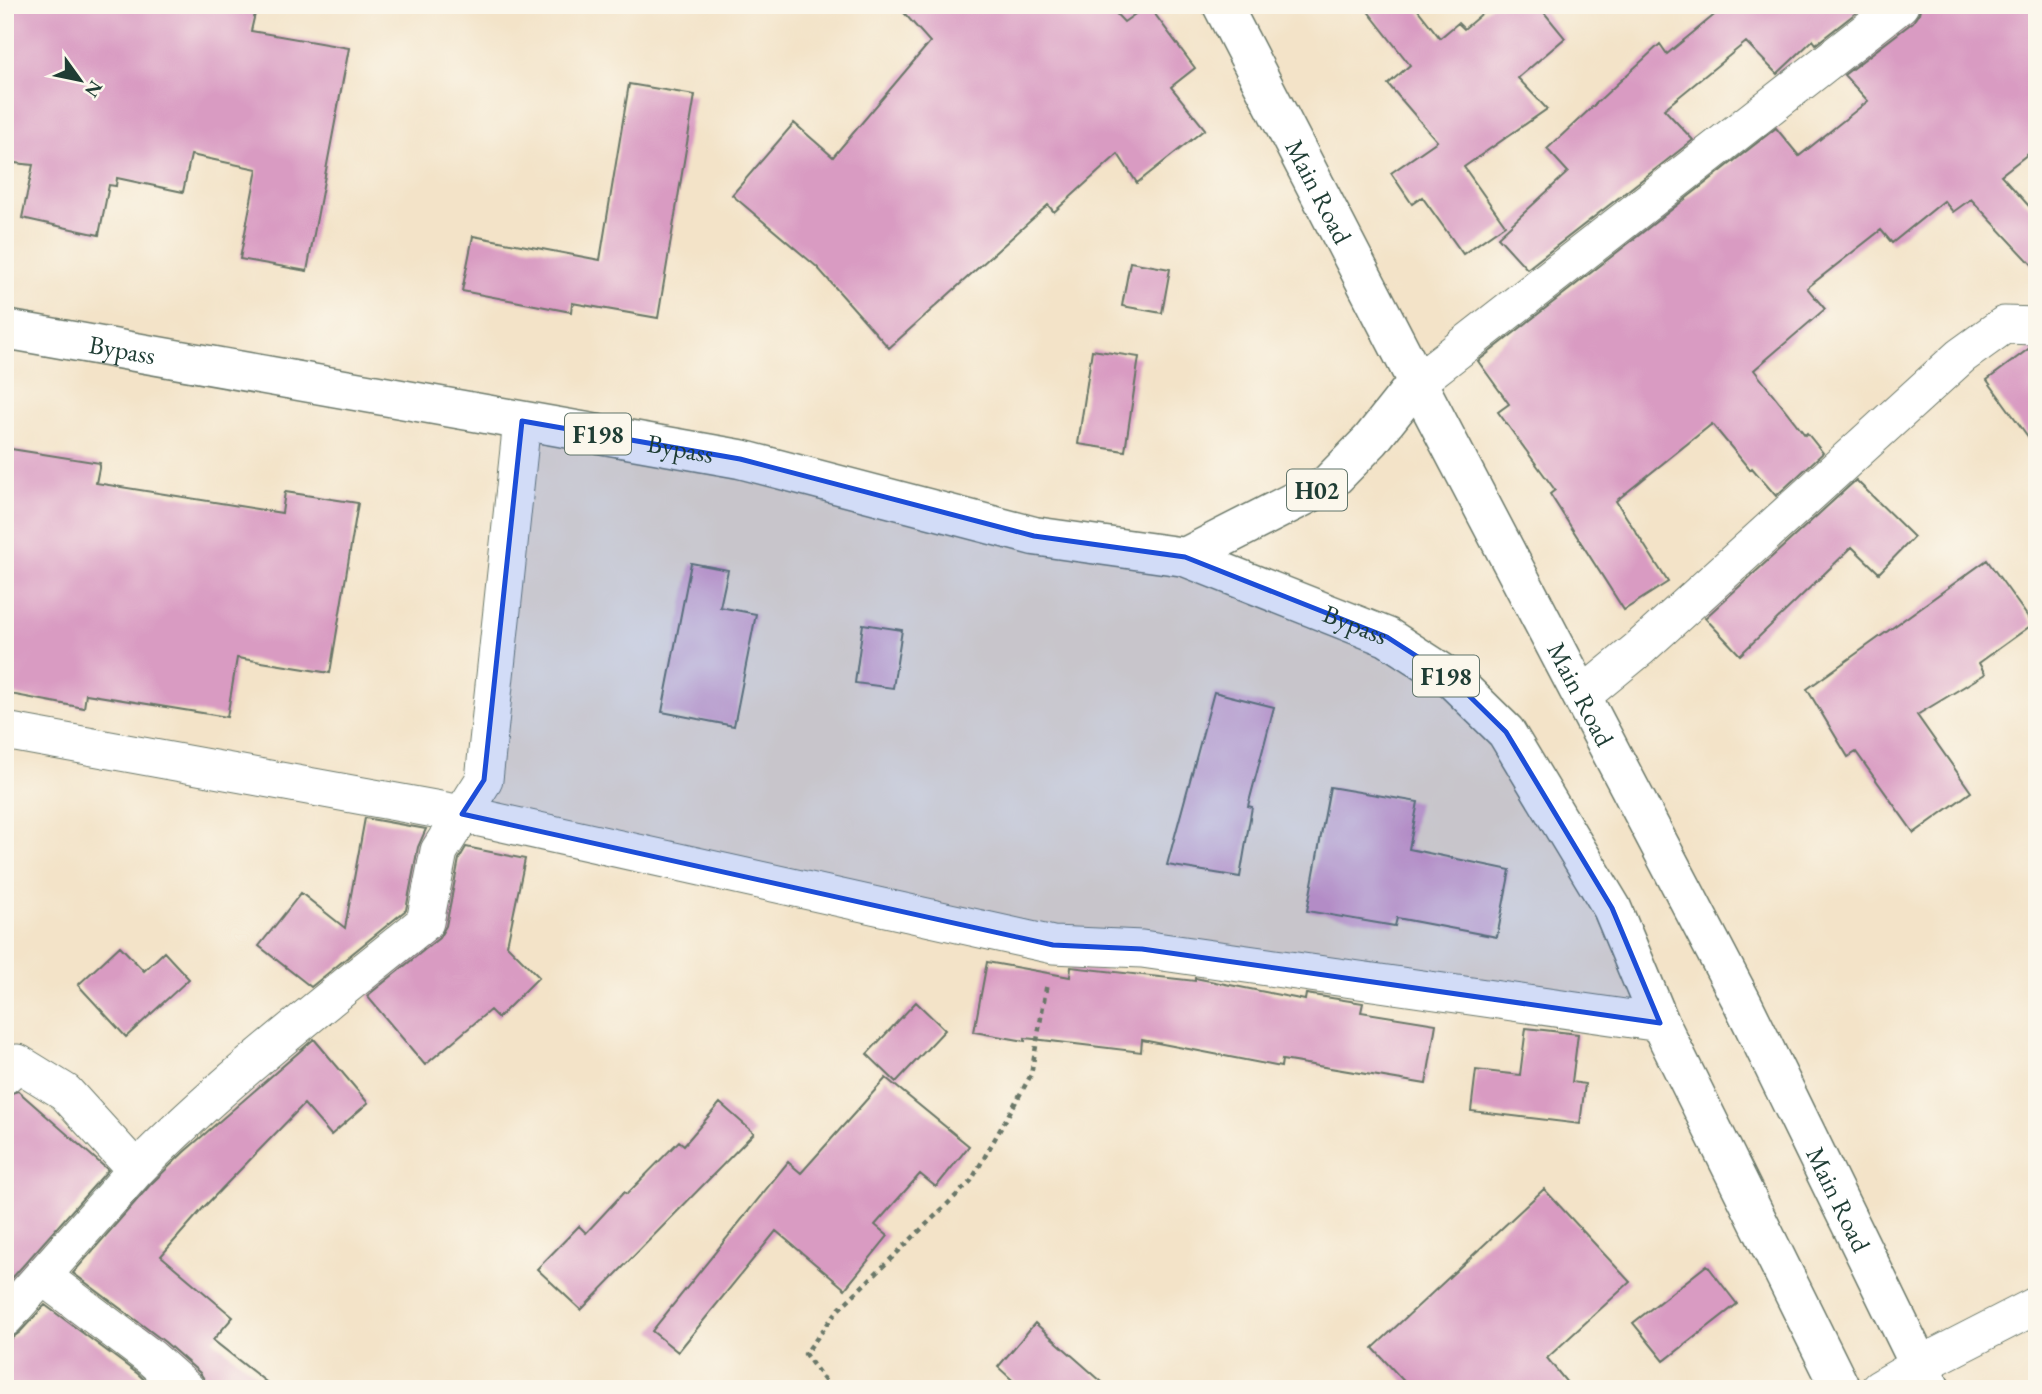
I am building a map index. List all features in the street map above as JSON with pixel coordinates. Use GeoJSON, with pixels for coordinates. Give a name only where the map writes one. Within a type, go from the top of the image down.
{"type":"FeatureCollection","features":[{"type":"Feature","properties":{"kind":"main road","name":"Main Road"},"geometry":{"type":"LineString","coordinates":[[1222,5],[1743,1004],[1926,1377]]}},
{"type":"Feature","properties":{"kind":"main road","name":"Bypass"},"geometry":{"type":"LineString","coordinates":[[5,329],[740,459],[1034,536],[1185,557],[1387,638],[1452,679],[1506,732],[1612,908],[1660,1023]]}},
{"type":"Feature","properties":{"kind":"main road","name":"H02"},"geometry":{"type":"LineString","coordinates":[[1185,557],[1328,484],[1371,440],[1417,382]]}},
{"type":"Feature","properties":{"kind":"main road"},"geometry":{"type":"LineString","coordinates":[[1660,1023],[1842,1389]]}},
{"type":"Feature","properties":{"kind":"street"},"geometry":{"type":"LineString","coordinates":[[1417,382],[1900,5]]}},
{"type":"Feature","properties":{"kind":"street"},"geometry":{"type":"LineString","coordinates":[[1582,696],[1639,649],[1961,356],[2004,325],[2037,326]]}},
{"type":"Feature","properties":{"kind":"street"},"geometry":{"type":"LineString","coordinates":[[5,1318],[136,1170],[172,1134],[270,1049],[425,922],[439,851],[484,780],[522,421]]}},
{"type":"Feature","properties":{"kind":"street"},"geometry":{"type":"LineString","coordinates":[[5,732],[462,814],[1053,946],[1142,949],[1660,1023]]}},
{"type":"Feature","properties":{"kind":"street"},"geometry":{"type":"LineString","coordinates":[[5,1075],[18,1063],[65,1092],[136,1170]]}},
{"type":"Feature","properties":{"kind":"street"},"geometry":{"type":"LineString","coordinates":[[42,1276],[186,1389]]}},
{"type":"Feature","properties":{"kind":"street"},"geometry":{"type":"LineString","coordinates":[[1879,1389],[1926,1377],[2037,1304]]}},
{"type":"Feature","properties":{"kind":"path"},"geometry":{"type":"LineString","coordinates":[[831,1389],[805,1354],[838,1310],[971,1181],[1031,1075],[1053,946]]}},
{"type":"Feature","properties":{"kind":"highlighted area"},"geometry":{"type":"Polygon","coordinates":[[[522,421],[740,459],[1034,536],[1185,557],[1387,637],[1452,679],[1506,732],[1612,908],[1660,1023],[1142,949],[1053,945],[462,814],[484,780],[522,421]]]}},
{"type":"Feature","properties":{"kind":"building"},"geometry":{"type":"Polygon","coordinates":[[[5,5],[257,5],[251,31],[349,48],[307,271],[240,259],[257,169],[191,155],[183,192],[117,178],[116,186],[109,185],[99,235],[22,218],[33,165],[5,162],[5,5]]]}},
{"type":"Feature","properties":{"kind":"building"},"geometry":{"type":"Polygon","coordinates":[[[897,5],[1108,5],[1124,22],[1148,5],[1195,68],[1171,87],[1205,129],[1137,183],[1118,154],[1054,212],[1048,205],[889,348],[817,267],[732,195],[794,123],[833,157],[930,42],[897,5]]]}},
{"type":"Feature","properties":{"kind":"building"},"geometry":{"type":"Polygon","coordinates":[[[1363,5],[1414,5],[1440,38],[1458,23],[1464,29],[1492,5],[1538,5],[1565,38],[1518,78],[1547,109],[1464,167],[1505,225],[1463,254],[1422,197],[1412,204],[1391,173],[1437,141],[1388,84],[1410,65],[1363,5]]]}},
{"type":"Feature","properties":{"kind":"building"},"geometry":{"type":"Polygon","coordinates":[[[1712,5],[1866,5],[1816,44],[1813,40],[1777,74],[1746,42],[1664,109],[1693,140],[1527,269],[1498,237],[1568,172],[1547,149],[1660,44],[1667,54],[1718,12],[1712,5]]]}},
{"type":"Feature","properties":{"kind":"building"},"geometry":{"type":"Polygon","coordinates":[[[1921,5],[2037,5],[2037,147],[2001,175],[2037,215],[2037,270],[1971,199],[1953,212],[1944,201],[1892,243],[1881,230],[1807,288],[1825,309],[1754,370],[1805,435],[1807,433],[1823,453],[1776,496],[1752,468],[1750,470],[1712,424],[1616,501],[1668,582],[1624,610],[1550,494],[1555,490],[1498,412],[1509,404],[1478,361],[1776,128],[1799,156],[1868,101],[1844,75],[1913,22],[1921,5]]]}},
{"type":"Feature","properties":{"kind":"building"},"geometry":{"type":"Polygon","coordinates":[[[629,84],[695,95],[658,318],[572,303],[571,312],[462,291],[473,236],[600,260],[629,84]]]}},
{"type":"Feature","properties":{"kind":"building"},"geometry":{"type":"Polygon","coordinates":[[[1130,262],[1170,269],[1162,313],[1122,306],[1130,262]]]}},
{"type":"Feature","properties":{"kind":"building"},"geometry":{"type":"Polygon","coordinates":[[[2031,347],[2037,347],[2037,449],[1987,380],[2031,347]]]}},
{"type":"Feature","properties":{"kind":"building"},"geometry":{"type":"Polygon","coordinates":[[[1092,350],[1139,357],[1125,451],[1078,444],[1092,350]]]}},
{"type":"Feature","properties":{"kind":"building"},"geometry":{"type":"Polygon","coordinates":[[[5,448],[100,463],[96,483],[282,513],[285,492],[358,503],[330,673],[237,658],[227,717],[86,694],[84,708],[5,693],[5,448]]]}},
{"type":"Feature","properties":{"kind":"building"},"geometry":{"type":"Polygon","coordinates":[[[1856,480],[1914,537],[1879,573],[1852,547],[1740,655],[1705,618],[1856,480]]]}},
{"type":"Feature","properties":{"kind":"building"},"geometry":{"type":"Polygon","coordinates":[[[1987,560],[2033,624],[1979,663],[1985,674],[1917,715],[1971,792],[1914,833],[1856,752],[1848,757],[1807,689],[1987,560]]]}},
{"type":"Feature","properties":{"kind":"building"},"geometry":{"type":"Polygon","coordinates":[[[691,563],[728,570],[720,607],[756,614],[734,726],[662,712],[691,563]]]}},
{"type":"Feature","properties":{"kind":"building"},"geometry":{"type":"Polygon","coordinates":[[[863,624],[902,630],[893,688],[855,683],[863,624]]]}},
{"type":"Feature","properties":{"kind":"building"},"geometry":{"type":"Polygon","coordinates":[[[1214,692],[1274,707],[1248,806],[1252,807],[1240,877],[1167,865],[1214,692]]]}},
{"type":"Feature","properties":{"kind":"building"},"geometry":{"type":"Polygon","coordinates":[[[1330,787],[1418,802],[1409,849],[1510,870],[1497,937],[1397,918],[1395,926],[1307,911],[1330,787]]]}},
{"type":"Feature","properties":{"kind":"building"},"geometry":{"type":"Polygon","coordinates":[[[365,818],[426,829],[418,847],[406,910],[311,987],[259,946],[301,893],[345,928],[365,818]]]}},
{"type":"Feature","properties":{"kind":"building"},"geometry":{"type":"Polygon","coordinates":[[[466,847],[525,859],[507,945],[539,977],[498,1018],[490,1010],[425,1065],[367,996],[439,938],[446,926],[459,859],[466,847]]]}},
{"type":"Feature","properties":{"kind":"building"},"geometry":{"type":"Polygon","coordinates":[[[120,946],[144,971],[164,952],[189,979],[126,1037],[78,985],[120,946]]]}},
{"type":"Feature","properties":{"kind":"building"},"geometry":{"type":"Polygon","coordinates":[[[987,962],[1070,977],[1071,967],[1195,981],[1195,978],[1305,1000],[1306,994],[1363,1003],[1361,1012],[1436,1024],[1426,1084],[1282,1060],[1281,1067],[1142,1040],[1141,1052],[1025,1038],[1025,1041],[974,1032],[987,962]]]}},
{"type":"Feature","properties":{"kind":"building"},"geometry":{"type":"Polygon","coordinates":[[[916,1002],[945,1030],[896,1082],[867,1054],[916,1002]]]}},
{"type":"Feature","properties":{"kind":"building"},"geometry":{"type":"Polygon","coordinates":[[[1526,1028],[1578,1034],[1572,1082],[1585,1084],[1580,1124],[1471,1111],[1476,1070],[1520,1075],[1526,1028]]]}},
{"type":"Feature","properties":{"kind":"building"},"geometry":{"type":"Polygon","coordinates":[[[314,1039],[368,1103],[331,1135],[304,1104],[204,1207],[161,1256],[233,1317],[213,1340],[275,1389],[206,1389],[206,1382],[200,1373],[165,1342],[73,1273],[151,1184],[314,1039]]]}},
{"type":"Feature","properties":{"kind":"building"},"geometry":{"type":"Polygon","coordinates":[[[886,1078],[969,1146],[936,1187],[920,1174],[875,1225],[888,1236],[845,1289],[776,1231],[678,1352],[652,1331],[788,1162],[801,1173],[886,1078]]]}},
{"type":"Feature","properties":{"kind":"building"},"geometry":{"type":"Polygon","coordinates":[[[18,1091],[108,1170],[5,1286],[5,1095],[18,1091]]]}},
{"type":"Feature","properties":{"kind":"building"},"geometry":{"type":"Polygon","coordinates":[[[720,1103],[754,1133],[581,1310],[537,1269],[579,1226],[586,1233],[624,1192],[627,1194],[679,1141],[684,1145],[720,1103]]]}},
{"type":"Feature","properties":{"kind":"building"},"geometry":{"type":"Polygon","coordinates":[[[1544,1189],[1630,1282],[1547,1358],[1572,1389],[1411,1389],[1373,1348],[1544,1189]]]}},
{"type":"Feature","properties":{"kind":"building"},"geometry":{"type":"Polygon","coordinates":[[[1707,1265],[1737,1304],[1664,1361],[1633,1323],[1707,1265]]]}},
{"type":"Feature","properties":{"kind":"building"},"geometry":{"type":"Polygon","coordinates":[[[45,1305],[138,1374],[154,1389],[5,1389],[5,1338],[12,1338],[20,1332],[45,1305]]]}},
{"type":"Feature","properties":{"kind":"building"},"geometry":{"type":"Polygon","coordinates":[[[1035,1323],[1110,1389],[1022,1389],[998,1367],[1035,1323]]]}}]}
